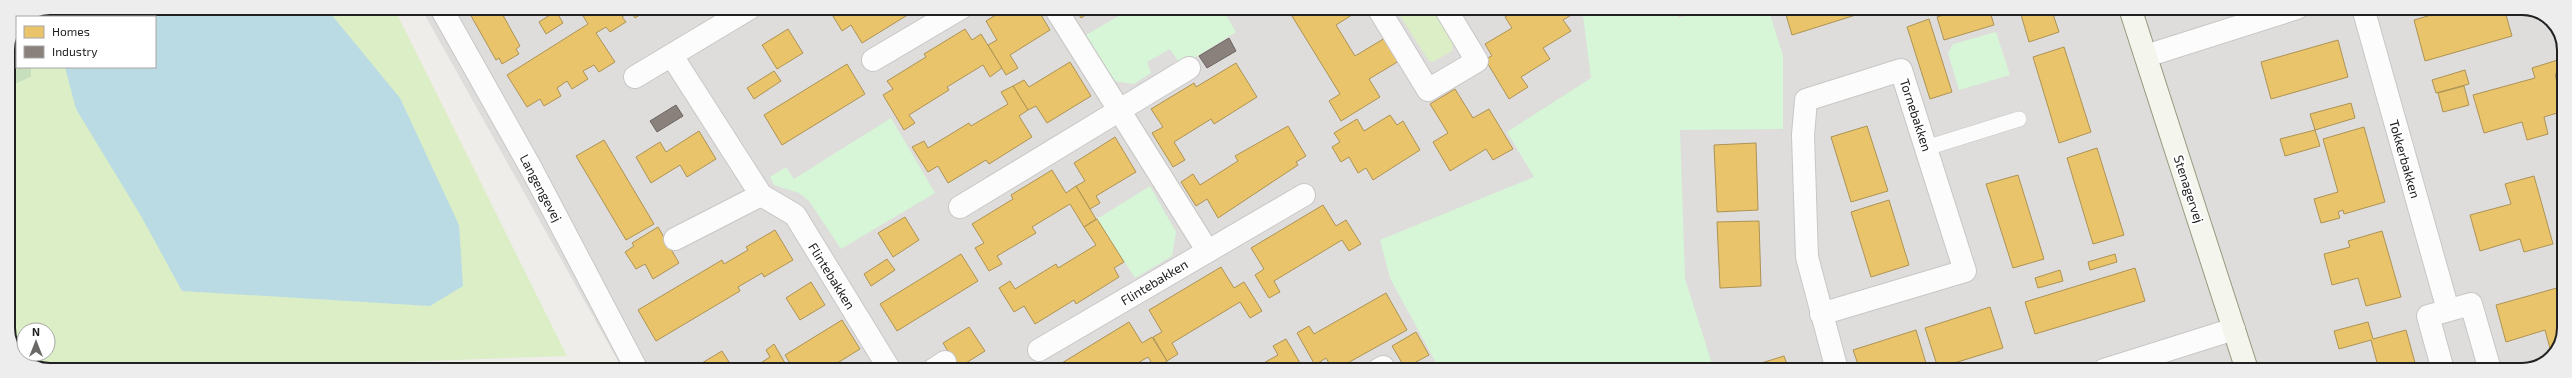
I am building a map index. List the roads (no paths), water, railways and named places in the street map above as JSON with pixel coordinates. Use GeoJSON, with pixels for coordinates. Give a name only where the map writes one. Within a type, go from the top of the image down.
{"type":"FeatureCollection","features":[{"type":"Feature","properties":{"kind":"street","name":"Langengevej"},"geometry":{"type":"LineString","coordinates":[[445,15],[532,170],[633,363]]}},
{"type":"Feature","properties":{"kind":"street"},"geometry":{"type":"LineString","coordinates":[[635,77],[739,15]]}},
{"type":"Feature","properties":{"kind":"street"},"geometry":{"type":"LineString","coordinates":[[873,60],[948,15]]}},
{"type":"Feature","properties":{"kind":"street"},"geometry":{"type":"LineString","coordinates":[[1059,15],[1207,250]]}},
{"type":"Feature","properties":{"kind":"street"},"geometry":{"type":"LineString","coordinates":[[1382,15],[1428,90],[1477,61],[1449,15]]}},
{"type":"Feature","properties":{"kind":"street","name":"Stenagervej"},"geometry":{"type":"LineString","coordinates":[[2132,15],[2245,363]]}},
{"type":"Feature","properties":{"kind":"street"},"geometry":{"type":"LineString","coordinates":[[2146,56],[2276,15]]}},
{"type":"Feature","properties":{"kind":"street","name":"Tokkerbakken"},"geometry":{"type":"LineString","coordinates":[[2365,15],[2448,310]]}},
{"type":"Feature","properties":{"kind":"street","name":"Flintebakken"},"geometry":{"type":"LineString","coordinates":[[672,56],[761,195],[795,215],[886,363]]}},
{"type":"Feature","properties":{"kind":"street"},"geometry":{"type":"LineString","coordinates":[[960,207],[1189,68]]}},
{"type":"Feature","properties":{"kind":"street","name":"Tornebakken"},"geometry":{"type":"LineString","coordinates":[[1821,314],[1965,271],[1902,70],[1806,100],[1803,135],[1807,257],[1821,314],[1835,363]]}},
{"type":"Feature","properties":{"kind":"street"},"geometry":{"type":"LineString","coordinates":[[676,239],[761,195]]}},
{"type":"Feature","properties":{"kind":"street","name":"Flintebakken"},"geometry":{"type":"LineString","coordinates":[[1039,350],[1207,250],[1304,195]]}},
{"type":"Feature","properties":{"kind":"street"},"geometry":{"type":"LineString","coordinates":[[2441,363],[2428,316],[2471,304],[2488,363]]}},
{"type":"Feature","properties":{"kind":"street"},"geometry":{"type":"LineString","coordinates":[[2126,363],[2234,329]]}},
{"type":"Feature","properties":{"kind":"lane"},"geometry":{"type":"LineString","coordinates":[[1926,148],[2019,119]]}},
{"type":"Feature","properties":{"kind":"water"},"geometry":{"type":"Polygon","coordinates":[[[332,15],[400,98],[459,225],[463,286],[430,306],[182,291],[141,216],[76,109],[65,68],[156,68],[156,16],[55,16],[332,15]]]}}]}
